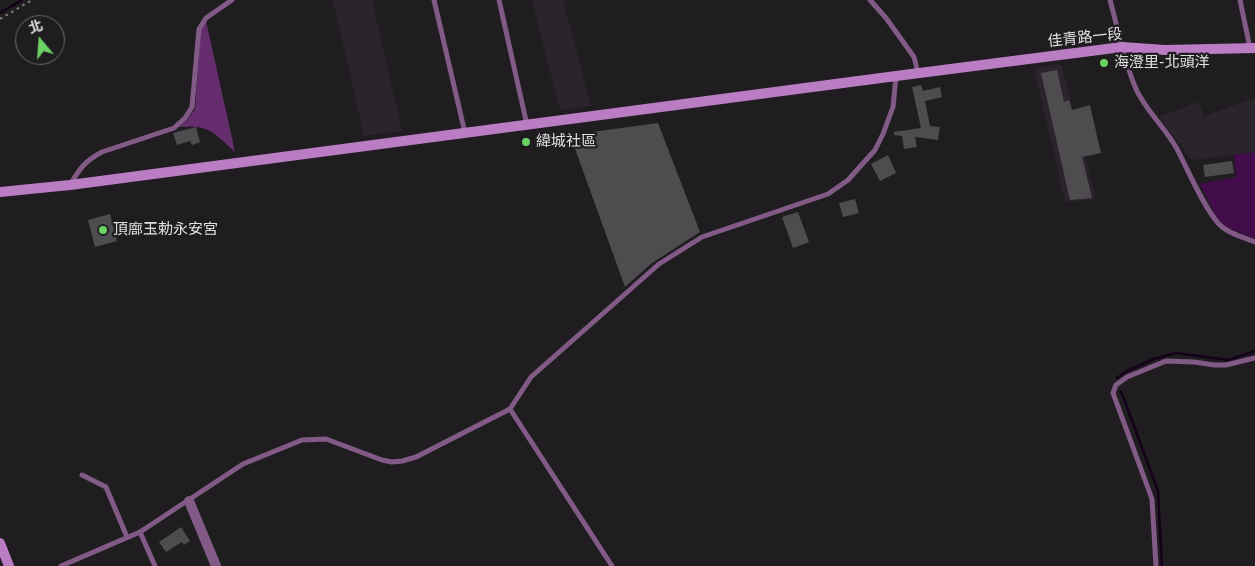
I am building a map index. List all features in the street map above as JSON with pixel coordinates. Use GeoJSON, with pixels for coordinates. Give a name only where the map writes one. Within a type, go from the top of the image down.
{"type":"FeatureCollection","features":[{"type":"Feature","properties":{"kind":"street","name":"佳青路一段"},"geometry":{"type":"LineString","coordinates":[[0,192],[70,185],[1122,47],[1165,50],[1253,48]]}},
{"type":"Feature","properties":{"kind":"street"},"geometry":{"type":"LineString","coordinates":[[188,501],[216,566]]}},
{"type":"Feature","properties":{"kind":"street"},"geometry":{"type":"LineString","coordinates":[[0,543],[9,566]]}},
{"type":"Feature","properties":{"kind":"lane"},"geometry":{"type":"LineString","coordinates":[[70,185],[80,167],[102,152],[174,128],[185,118],[192,107],[199,29],[206,18],[232,0]]}},
{"type":"Feature","properties":{"kind":"lane"},"geometry":{"type":"LineString","coordinates":[[434,0],[465,133]]}},
{"type":"Feature","properties":{"kind":"lane"},"geometry":{"type":"LineString","coordinates":[[499,0],[527,125]]}},
{"type":"Feature","properties":{"kind":"lane"},"geometry":{"type":"LineString","coordinates":[[870,0],[886,18],[914,57],[918,73]]}},
{"type":"Feature","properties":{"kind":"lane"},"geometry":{"type":"LineString","coordinates":[[1110,0],[1122,47],[1136,89],[1152,116],[1175,145],[1211,213],[1219,224],[1231,232],[1255,242]]}},
{"type":"Feature","properties":{"kind":"lane"},"geometry":{"type":"LineString","coordinates":[[1240,0],[1253,48]]}},
{"type":"Feature","properties":{"kind":"lane"},"geometry":{"type":"LineString","coordinates":[[61,566],[140,532],[243,464],[302,440],[326,439],[345,444],[382,460],[402,461],[416,457],[510,409],[531,378],[659,264],[702,236],[828,194],[848,180],[875,150],[884,134],[893,107],[896,76]]}},
{"type":"Feature","properties":{"kind":"lane"},"geometry":{"type":"LineString","coordinates":[[1156,566],[1152,499],[1113,393],[1116,385],[1127,377],[1166,361],[1226,365],[1255,358]]}},
{"type":"Feature","properties":{"kind":"lane"},"geometry":{"type":"LineString","coordinates":[[510,409],[612,566]]}},
{"type":"Feature","properties":{"kind":"lane"},"geometry":{"type":"LineString","coordinates":[[82,475],[106,488],[127,537]]}},
{"type":"Feature","properties":{"kind":"lane"},"geometry":{"type":"LineString","coordinates":[[140,532],[154,566]]}},
{"type":"Feature","properties":{"kind":"path"},"geometry":{"type":"LineString","coordinates":[[0,19],[32,0]]}},
{"type":"Feature","properties":{"kind":"shaded area"},"geometry":{"type":"Polygon","coordinates":[[[333,0],[372,0],[402,131],[364,136],[333,0]]]}},
{"type":"Feature","properties":{"kind":"shaded area"},"geometry":{"type":"Polygon","coordinates":[[[532,0],[563,0],[591,106],[560,110],[532,0]]]}},
{"type":"Feature","properties":{"kind":"shaded area"},"geometry":{"type":"Polygon","coordinates":[[[206,21],[235,152],[210,131],[197,127],[179,127],[195,109],[201,29],[206,21]]]}},
{"type":"Feature","properties":{"kind":"shaded area"},"geometry":{"type":"Polygon","coordinates":[[[1061,64],[1096,199],[1065,202],[1034,68],[1061,64]]]}},
{"type":"Feature","properties":{"kind":"shaded area"},"geometry":{"type":"Polygon","coordinates":[[[1255,98],[1255,152],[1192,160],[1159,117],[1198,102],[1204,116],[1255,98]]]}},
{"type":"Feature","properties":{"kind":"shaded area"},"geometry":{"type":"Polygon","coordinates":[[[1255,152],[1255,239],[1229,228],[1218,220],[1200,184],[1236,177],[1234,155],[1255,152]]]}},
{"type":"Feature","properties":{"kind":"building"},"geometry":{"type":"Polygon","coordinates":[[[1057,70],[1064,102],[1069,100],[1072,110],[1090,105],[1101,153],[1082,157],[1092,198],[1070,200],[1041,73],[1057,70]]]}},
{"type":"Feature","properties":{"kind":"building"},"geometry":{"type":"Polygon","coordinates":[[[921,85],[923,91],[940,87],[942,97],[925,101],[930,126],[940,127],[938,140],[915,137],[917,147],[904,149],[902,136],[894,135],[894,132],[921,128],[912,87],[921,85]]]}},
{"type":"Feature","properties":{"kind":"building"},"geometry":{"type":"Polygon","coordinates":[[[658,123],[700,232],[652,263],[625,287],[570,135],[658,123]]]}},
{"type":"Feature","properties":{"kind":"building"},"geometry":{"type":"Polygon","coordinates":[[[196,127],[200,142],[192,145],[190,141],[177,145],[173,133],[196,127]]]}},
{"type":"Feature","properties":{"kind":"building"},"geometry":{"type":"Polygon","coordinates":[[[888,155],[896,173],[880,181],[871,164],[888,155]]]}},
{"type":"Feature","properties":{"kind":"building"},"geometry":{"type":"Polygon","coordinates":[[[1232,161],[1234,173],[1205,177],[1203,165],[1232,161]]]}},
{"type":"Feature","properties":{"kind":"building"},"geometry":{"type":"Polygon","coordinates":[[[855,199],[859,213],[843,217],[839,203],[855,199]]]}},
{"type":"Feature","properties":{"kind":"building"},"geometry":{"type":"Polygon","coordinates":[[[798,212],[809,242],[793,248],[782,217],[798,212]]]}},
{"type":"Feature","properties":{"kind":"building","name":"頂廍玉勅永安宮"},"geometry":{"type":"Polygon","coordinates":[[[110,214],[117,241],[95,247],[88,220],[110,214]]]}},
{"type":"Feature","properties":{"kind":"building"},"geometry":{"type":"Polygon","coordinates":[[[181,527],[190,541],[184,545],[182,542],[166,552],[159,542],[181,527]]]}},
{"type":"Feature","properties":{"kind":"waterway"},"geometry":{"type":"LineString","coordinates":[[0,13],[22,0]]}},
{"type":"Feature","properties":{"kind":"waterway"},"geometry":{"type":"LineString","coordinates":[[1117,378],[1127,371],[1154,359],[1176,353],[1228,360],[1255,351]]}},
{"type":"Feature","properties":{"kind":"waterway"},"geometry":{"type":"LineString","coordinates":[[1121,391],[1158,491],[1162,566]]}},
{"type":"Feature","properties":{"kind":"place","name":"海澄里-北頭洋"},"geometry":{"type":"Point","coordinates":[1104,63]}},
{"type":"Feature","properties":{"kind":"place","name":"緯城社區"},"geometry":{"type":"Point","coordinates":[526,142]}},
{"type":"Feature","properties":{"kind":"place","name":"頂廍玉勅永安宮"},"geometry":{"type":"Point","coordinates":[103,230]}}]}
